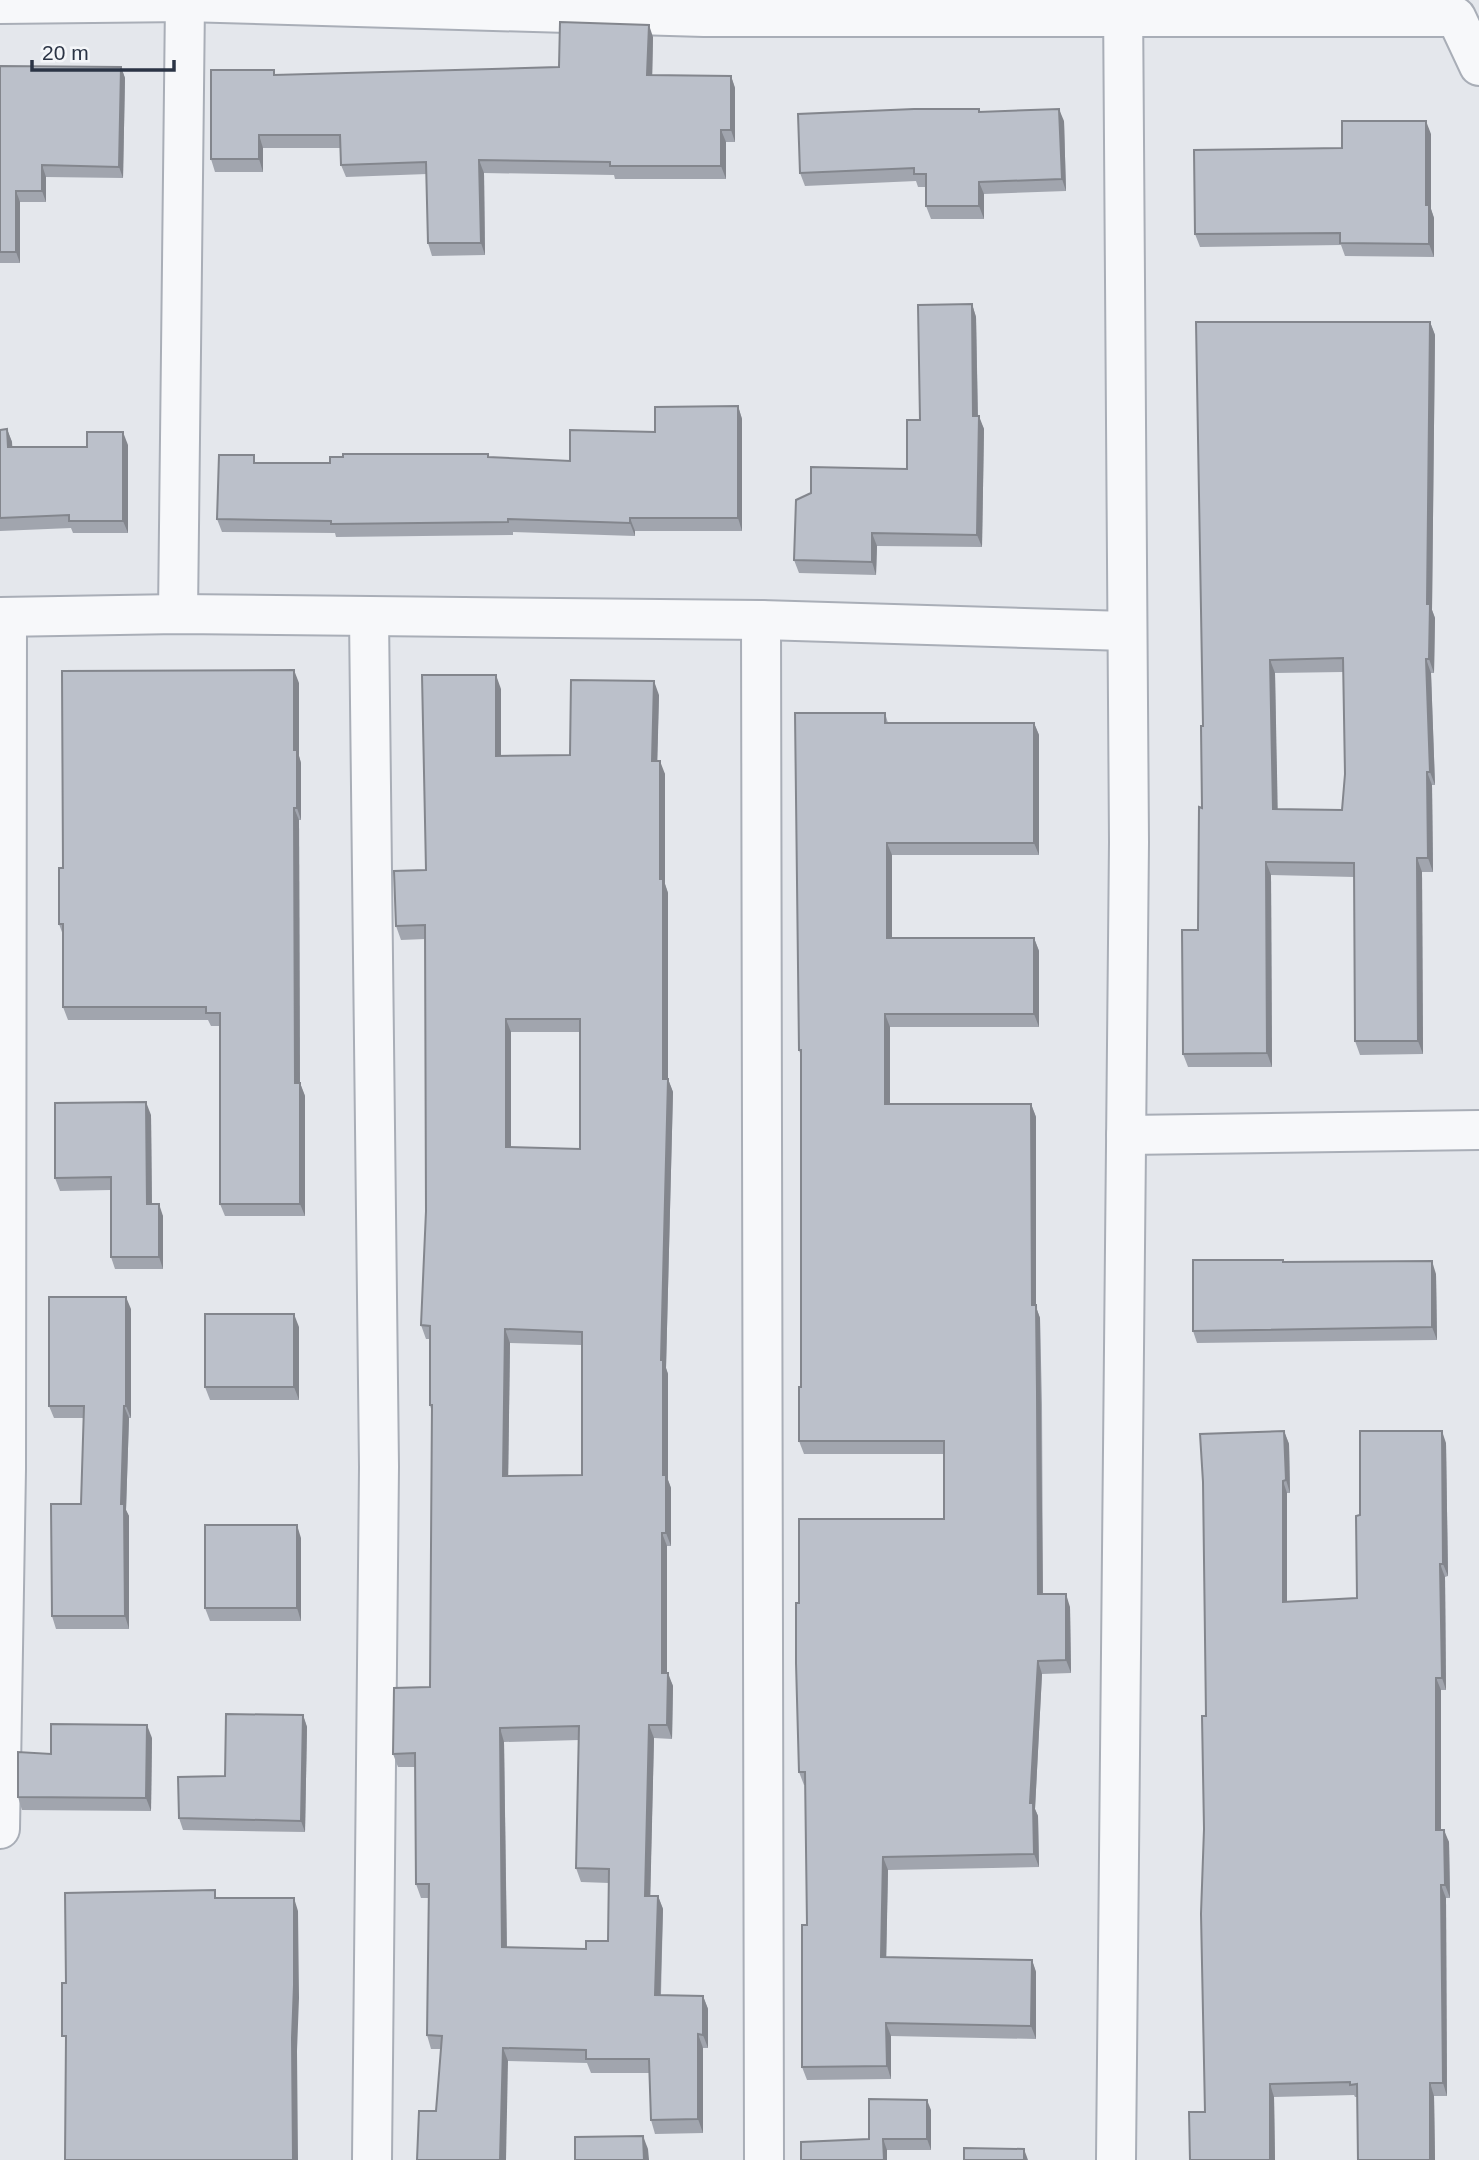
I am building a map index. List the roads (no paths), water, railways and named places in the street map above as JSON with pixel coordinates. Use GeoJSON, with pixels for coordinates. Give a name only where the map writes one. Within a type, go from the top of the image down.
{"type":"FeatureCollection","features":[{"type":"Feature","properties":{"kind":"street"},"geometry":{"type":"LineString","coordinates":[[0,4],[185,2],[704,17],[1122,9],[1456,17],[1479,66]]}},
{"type":"Feature","properties":{"kind":"street"},"geometry":{"type":"LineString","coordinates":[[177,614],[185,2]]}},
{"type":"Feature","properties":{"kind":"street"},"geometry":{"type":"LineString","coordinates":[[1116,2160],[1129,842],[1125,631],[1122,9]]}},
{"type":"Feature","properties":{"kind":"street"},"geometry":{"type":"LineString","coordinates":[[0,1829],[6,1469],[4,617],[177,614],[761,620],[1125,631]]}},
{"type":"Feature","properties":{"kind":"street"},"geometry":{"type":"LineString","coordinates":[[369,617],[379,1466],[372,2160]]}},
{"type":"Feature","properties":{"kind":"street"},"geometry":{"type":"LineString","coordinates":[[761,620],[764,2160]]}},
{"type":"Feature","properties":{"kind":"street"},"geometry":{"type":"LineString","coordinates":[[1126,1135],[1479,1130]]}}]}
